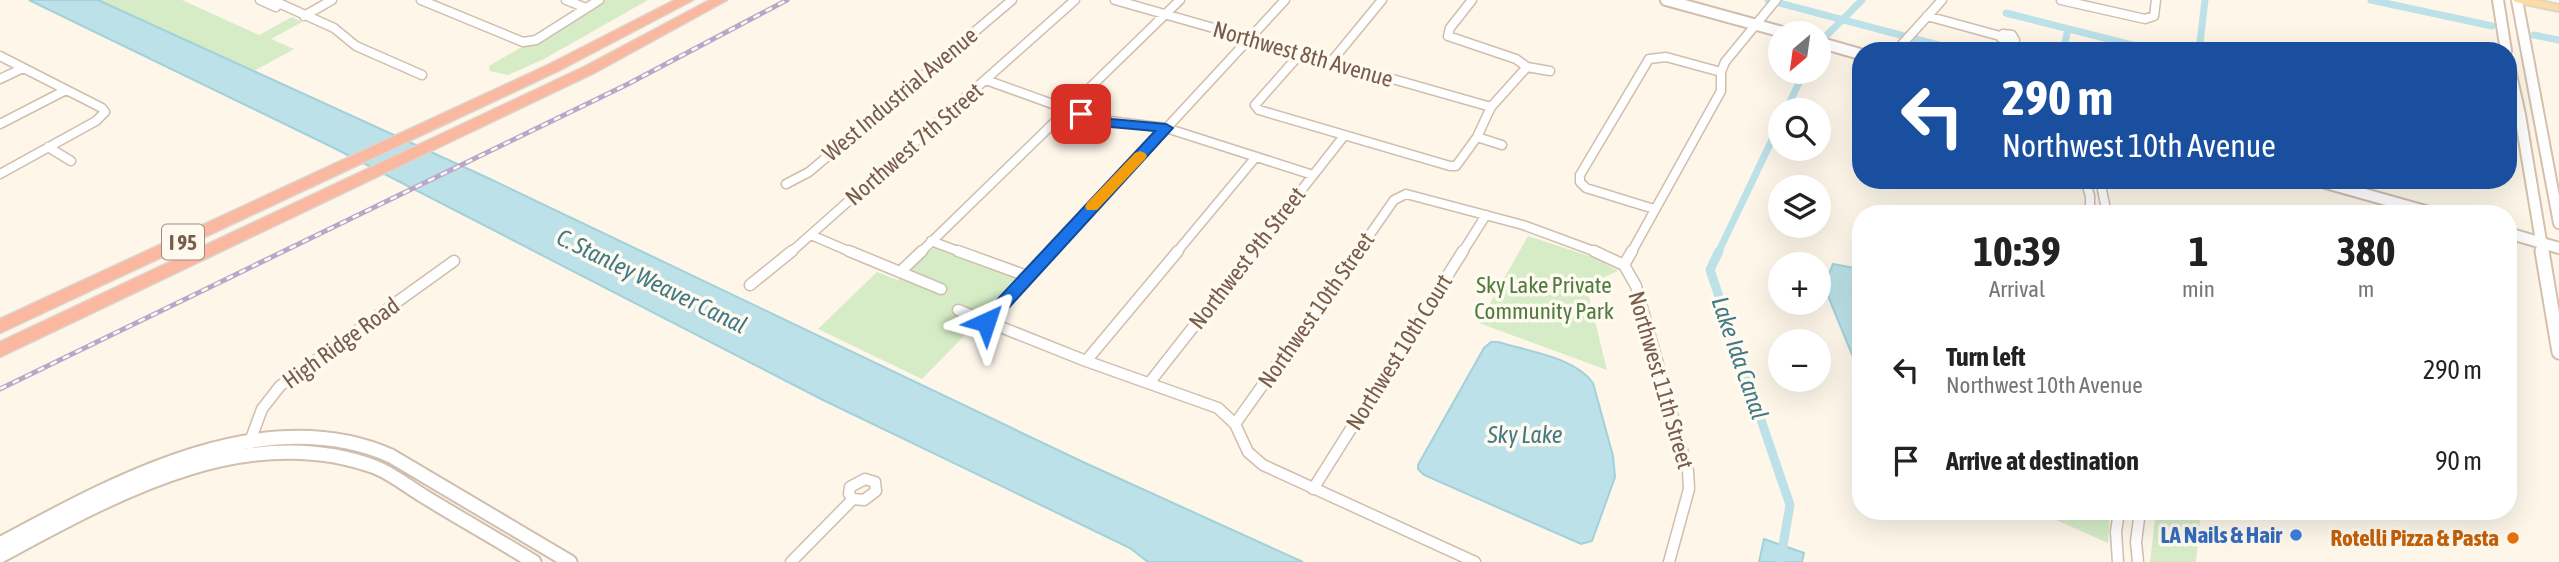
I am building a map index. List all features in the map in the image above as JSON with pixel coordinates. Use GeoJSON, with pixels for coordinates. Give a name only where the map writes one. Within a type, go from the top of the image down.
{"type":"FeatureCollection","features":[{"type":"Feature","properties":{"kind":"highway"},"geometry":{"type":"LineString","coordinates":[[657,16],[678,0]]}},
{"type":"Feature","properties":{"kind":"highway","name":"I 95"},"geometry":{"type":"LineString","coordinates":[[0,326],[430,126],[686,0]]}},
{"type":"Feature","properties":{"kind":"highway","name":"I 95"},"geometry":{"type":"LineString","coordinates":[[0,349],[589,70],[720,0]]}},
{"type":"Feature","properties":{"kind":"main road"},"geometry":{"type":"LineString","coordinates":[[1666,0],[1755,25]]}},
{"type":"Feature","properties":{"kind":"main road"},"geometry":{"type":"LineString","coordinates":[[2498,0],[2505,42]]}},
{"type":"Feature","properties":{"kind":"main road"},"geometry":{"type":"LineString","coordinates":[[2559,8],[2518,0],[2559,223]]}},
{"type":"Feature","properties":{"kind":"main road"},"geometry":{"type":"LineString","coordinates":[[1831,46],[1852,52]]}},
{"type":"Feature","properties":{"kind":"main road"},"geometry":{"type":"LineString","coordinates":[[2517,102],[2559,352]]}},
{"type":"Feature","properties":{"kind":"main road"},"geometry":{"type":"LineString","coordinates":[[2520,115],[2545,146]]}},
{"type":"Feature","properties":{"kind":"main road"},"geometry":{"type":"LineString","coordinates":[[2522,130],[2545,146]]}},
{"type":"Feature","properties":{"kind":"main road"},"geometry":{"type":"LineString","coordinates":[[2347,189],[2404,205]]}},
{"type":"Feature","properties":{"kind":"main road"},"geometry":{"type":"LineString","coordinates":[[2517,236],[2559,248]]}},
{"type":"Feature","properties":{"kind":"main road"},"geometry":{"type":"LineString","coordinates":[[247,449],[303,439],[347,442],[373,449],[401,462],[570,562]]}},
{"type":"Feature","properties":{"kind":"main road"},"geometry":{"type":"LineString","coordinates":[[0,544],[125,486]]}},
{"type":"Feature","properties":{"kind":"street"},"geometry":{"type":"LineString","coordinates":[[304,16],[332,0]]}},
{"type":"Feature","properties":{"kind":"street"},"geometry":{"type":"LineString","coordinates":[[421,0],[523,42],[536,40],[598,0]]}},
{"type":"Feature","properties":{"kind":"street"},"geometry":{"type":"LineString","coordinates":[[566,0],[586,8]]}},
{"type":"Feature","properties":{"kind":"street","name":"West Industrial Avenue"},"geometry":{"type":"LineString","coordinates":[[786,184],[808,172],[1012,0]]}},
{"type":"Feature","properties":{"kind":"street","name":"Northwest 7th Street"},"geometry":{"type":"LineString","coordinates":[[750,285],[811,235],[1075,0]]}},
{"type":"Feature","properties":{"kind":"street","name":"Northwest 8th Avenue"},"geometry":{"type":"LineString","coordinates":[[1115,0],[1491,107]]}},
{"type":"Feature","properties":{"kind":"street"},"geometry":{"type":"LineString","coordinates":[[900,272],[1180,0]]}},
{"type":"Feature","properties":{"kind":"street"},"geometry":{"type":"LineString","coordinates":[[986,322],[1285,0]]}},
{"type":"Feature","properties":{"kind":"street"},"geometry":{"type":"LineString","coordinates":[[1331,62],[1382,0]]}},
{"type":"Feature","properties":{"kind":"street"},"geometry":{"type":"LineString","coordinates":[[1472,0],[1450,28],[1448,36],[1516,59],[1527,66],[1550,71]]}},
{"type":"Feature","properties":{"kind":"street","name":"Northwest 11th Street"},"geometry":{"type":"LineString","coordinates":[[1670,562],[1689,489],[1688,471],[1636,286],[1624,264],[1721,91],[1721,72],[1725,62],[1776,0]]}},
{"type":"Feature","properties":{"kind":"street"},"geometry":{"type":"LineString","coordinates":[[1902,42],[1942,0]]}},
{"type":"Feature","properties":{"kind":"street"},"geometry":{"type":"LineString","coordinates":[[2061,0],[2150,19],[2154,14],[2156,0]]}},
{"type":"Feature","properties":{"kind":"street"},"geometry":{"type":"LineString","coordinates":[[268,1],[293,15],[304,16],[334,28],[356,46],[422,75]]}},
{"type":"Feature","properties":{"kind":"street"},"geometry":{"type":"LineString","coordinates":[[1927,16],[2000,36]]}},
{"type":"Feature","properties":{"kind":"street"},"geometry":{"type":"LineString","coordinates":[[1755,25],[1768,28]]}},
{"type":"Feature","properties":{"kind":"street"},"geometry":{"type":"LineString","coordinates":[[1300,54],[1255,105],[1259,110],[1441,165],[1456,166],[1477,137],[1491,107],[1527,66]]}},
{"type":"Feature","properties":{"kind":"street"},"geometry":{"type":"LineString","coordinates":[[0,56],[105,113],[96,121],[0,174]]}},
{"type":"Feature","properties":{"kind":"street"},"geometry":{"type":"LineString","coordinates":[[1654,209],[1586,188],[1580,182],[1580,175],[1647,61],[1652,57],[1666,57],[1721,72]]}},
{"type":"Feature","properties":{"kind":"street"},"geometry":{"type":"LineString","coordinates":[[0,79],[23,68]]}},
{"type":"Feature","properties":{"kind":"street"},"geometry":{"type":"LineString","coordinates":[[986,80],[1111,123],[1166,128],[1312,175]]}},
{"type":"Feature","properties":{"kind":"street"},"geometry":{"type":"LineString","coordinates":[[0,124],[66,90]]}},
{"type":"Feature","properties":{"kind":"street","name":"Northwest 9th Street"},"geometry":{"type":"LineString","coordinates":[[1150,382],[1344,136]]}},
{"type":"Feature","properties":{"kind":"street"},"geometry":{"type":"LineString","coordinates":[[1477,137],[1502,145]]}},
{"type":"Feature","properties":{"kind":"street"},"geometry":{"type":"LineString","coordinates":[[48,148],[71,161]]}},
{"type":"Feature","properties":{"kind":"street"},"geometry":{"type":"LineString","coordinates":[[1086,360],[1255,158]]}},
{"type":"Feature","properties":{"kind":"street","name":"Northwest 10th Street"},"geometry":{"type":"LineString","coordinates":[[1235,424],[1397,197],[1417,195],[1486,215]]}},
{"type":"Feature","properties":{"kind":"street"},"geometry":{"type":"LineString","coordinates":[[1486,215],[1597,251],[1624,264]]}},
{"type":"Feature","properties":{"kind":"street","name":"Northwest 10th Court"},"geometry":{"type":"LineString","coordinates":[[1313,489],[1486,215]]}},
{"type":"Feature","properties":{"kind":"street"},"geometry":{"type":"LineString","coordinates":[[811,235],[941,289]]}},
{"type":"Feature","properties":{"kind":"street"},"geometry":{"type":"LineString","coordinates":[[931,241],[1027,276]]}},
{"type":"Feature","properties":{"kind":"street","name":"High Ridge Road"},"geometry":{"type":"LineString","coordinates":[[247,449],[262,409],[280,386],[454,261]]}},
{"type":"Feature","properties":{"kind":"street"},"geometry":{"type":"LineString","coordinates":[[958,310],[1218,408],[1235,424],[1245,447],[1257,461],[1475,562]]}},
{"type":"Feature","properties":{"kind":"street"},"geometry":{"type":"LineString","coordinates":[[0,556],[125,486],[247,449],[322,453],[362,462],[386,473],[534,562]]}},
{"type":"Feature","properties":{"kind":"street"},"geometry":{"type":"LineString","coordinates":[[386,473],[401,462]]}},
{"type":"Feature","properties":{"kind":"street"},"geometry":{"type":"LineString","coordinates":[[791,562],[853,499]]}},
{"type":"Feature","properties":{"kind":"street"},"geometry":{"type":"LineString","coordinates":[[2118,520],[2119,562]]}},
{"type":"Feature","properties":{"kind":"street"},"geometry":{"type":"LineString","coordinates":[[2138,562],[2136,542],[2139,520]]}},
{"type":"Feature","properties":{"kind":"green space"},"geometry":{"type":"Polygon","coordinates":[[[98,0],[182,0],[259,35],[292,17],[302,22],[271,39],[294,49],[254,71],[98,0]]]}},
{"type":"Feature","properties":{"kind":"green space"},"geometry":{"type":"Polygon","coordinates":[[[603,0],[648,0],[544,59],[508,75],[490,71],[489,66],[603,0]]]}},
{"type":"Feature","properties":{"kind":"green space","name":"Sky Lake Private Community Park"},"geometry":{"type":"Polygon","coordinates":[[[1528,236],[1598,259],[1618,271],[1586,285],[1607,370],[1479,323],[1528,236]]]}},
{"type":"Feature","properties":{"kind":"green space"},"geometry":{"type":"Polygon","coordinates":[[[934,248],[1013,277],[1017,282],[922,379],[818,329],[877,272],[898,280],[934,248]]]}},
{"type":"Feature","properties":{"kind":"green space"},"geometry":{"type":"Polygon","coordinates":[[[2056,520],[2109,520],[2108,543],[2056,520]]]}},
{"type":"Feature","properties":{"kind":"green space"},"geometry":{"type":"Polygon","coordinates":[[[2155,520],[2200,520],[2196,562],[2150,562],[2155,520]]]}},
{"type":"Feature","properties":{"kind":"water","name":"C. Stanley Weaver Canal"},"geometry":{"type":"Polygon","coordinates":[[[29,0],[98,0],[488,178],[1083,462],[1303,562],[1148,562],[1130,548],[821,399],[334,148],[29,0]]]}},
{"type":"Feature","properties":{"kind":"water"},"geometry":{"type":"Polygon","coordinates":[[[1833,264],[1852,268],[1852,354],[1831,303],[1833,264]]]}},
{"type":"Feature","properties":{"kind":"water","name":"Sky Lake"},"geometry":{"type":"Polygon","coordinates":[[[1491,342],[1563,361],[1585,374],[1593,383],[1613,456],[1615,477],[1592,541],[1581,544],[1424,475],[1418,469],[1484,348],[1491,342]]]}},
{"type":"Feature","properties":{"kind":"water"},"geometry":{"type":"Polygon","coordinates":[[[1764,539],[1804,553],[1802,562],[1759,562],[1764,539]]]}},
{"type":"Feature","properties":{"kind":"waterway"},"geometry":{"type":"LineString","coordinates":[[1768,0],[1842,20]]}},
{"type":"Feature","properties":{"kind":"waterway","name":"Lake Ida Canal"},"geometry":{"type":"LineString","coordinates":[[1842,20],[1862,0]]}},
{"type":"Feature","properties":{"kind":"waterway"},"geometry":{"type":"LineString","coordinates":[[2200,42],[2205,0]]}},
{"type":"Feature","properties":{"kind":"waterway"},"geometry":{"type":"LineString","coordinates":[[2371,0],[2492,26]]}},
{"type":"Feature","properties":{"kind":"waterway"},"geometry":{"type":"LineString","coordinates":[[2006,13],[2120,42]]}},
{"type":"Feature","properties":{"kind":"waterway","name":"Lake Ida Canal"},"geometry":{"type":"LineString","coordinates":[[1831,31],[1842,20]]}},
{"type":"Feature","properties":{"kind":"waterway"},"geometry":{"type":"LineString","coordinates":[[1842,20],[1927,42]]}},
{"type":"Feature","properties":{"kind":"waterway"},"geometry":{"type":"LineString","coordinates":[[2065,42],[2068,29]]}},
{"type":"Feature","properties":{"kind":"waterway"},"geometry":{"type":"LineString","coordinates":[[2534,35],[2559,40]]}},
{"type":"Feature","properties":{"kind":"waterway","name":"Lake Ida Canal"},"geometry":{"type":"LineString","coordinates":[[1792,98],[1798,84]]}},
{"type":"Feature","properties":{"kind":"waterway","name":"Lake Ida Canal"},"geometry":{"type":"LineString","coordinates":[[1718,253],[1768,148]]}},
{"type":"Feature","properties":{"kind":"waterway","name":"Lake Ida Canal"},"geometry":{"type":"LineString","coordinates":[[1719,251],[1710,270],[1790,505],[1780,562]]}},
{"type":"Feature","properties":{"kind":"railway"},"geometry":{"type":"LineString","coordinates":[[0,389],[628,84],[787,0]]}},
{"type":"Feature","properties":{"kind":"slow traffic"},"geometry":{"type":"LineString","coordinates":[[1092,207],[1140,156]]}},
{"type":"Feature","properties":{"kind":"place","name":"LA Nails & Hair"},"geometry":{"type":"Point","coordinates":[2296,535]}},
{"type":"Feature","properties":{"kind":"place","name":"Rotelli Pizza & Pasta"},"geometry":{"type":"Point","coordinates":[2513,538]}},
{"type":"Feature","properties":{"kind":"route"},"geometry":{"type":"LineString","coordinates":[[986,322],[1166,128],[1111,123],[1081,114]]}}]}
